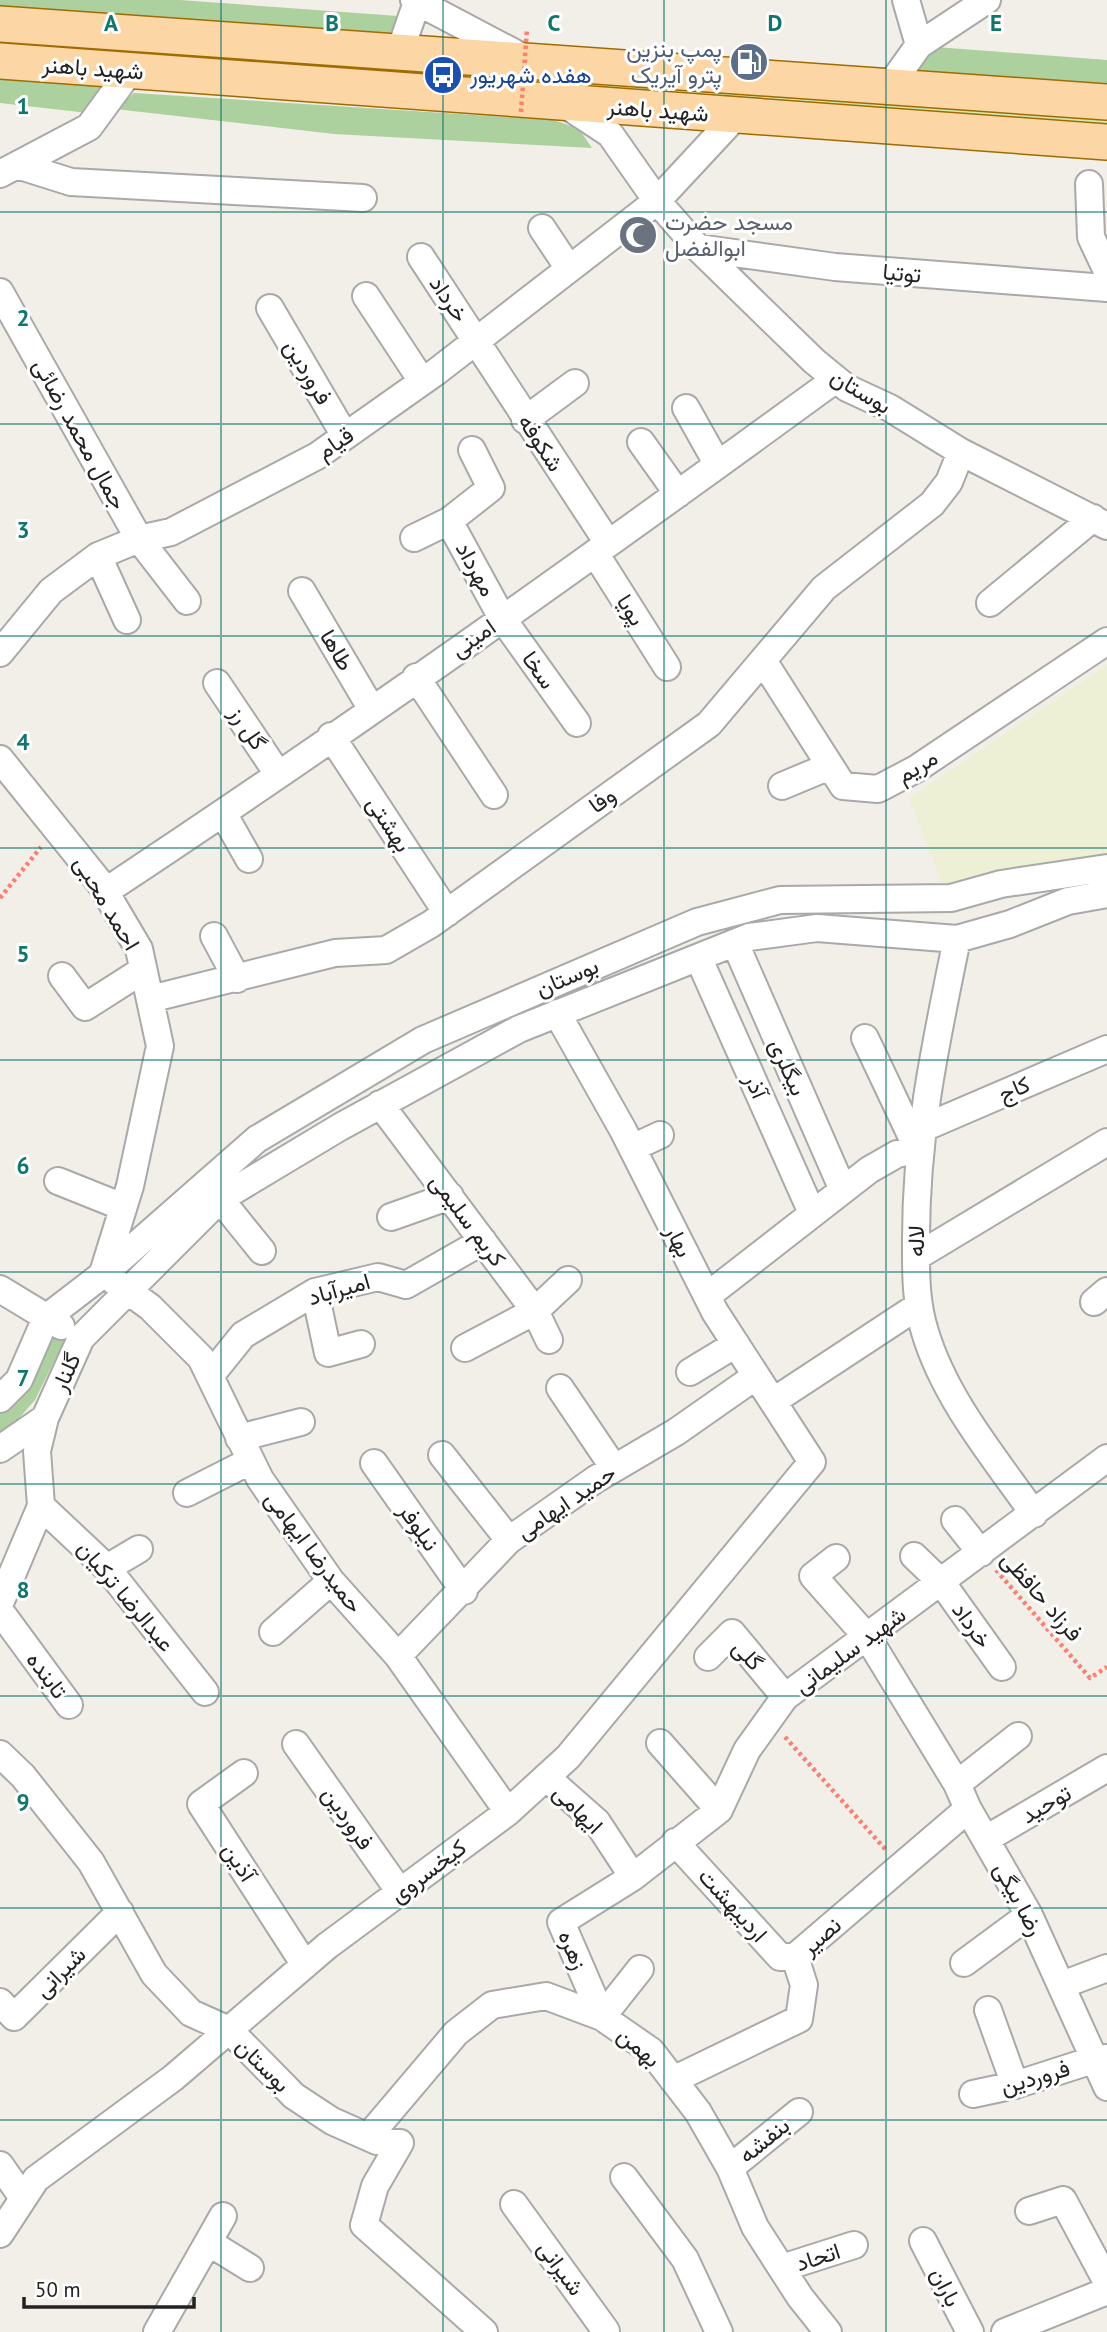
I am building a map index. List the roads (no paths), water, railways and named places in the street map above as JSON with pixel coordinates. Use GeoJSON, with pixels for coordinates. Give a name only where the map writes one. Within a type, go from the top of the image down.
{"type":"FeatureCollection","features":[{"type":"Feature","properties":{"kind":"main road","name":"شهید باهنر"},"geometry":{"type":"LineString","coordinates":[[0,24],[399,54],[529,46],[889,87],[1107,102]]}},
{"type":"Feature","properties":{"kind":"main road","name":"شهید باهنر"},"geometry":{"type":"LineString","coordinates":[[0,61],[1107,142]]}},
{"type":"Feature","properties":{"kind":"street"},"geometry":{"type":"LineString","coordinates":[[906,0],[919,45]]}},
{"type":"Feature","properties":{"kind":"street"},"geometry":{"type":"LineString","coordinates":[[889,87],[919,45],[987,0]]}},
{"type":"Feature","properties":{"kind":"street"},"geometry":{"type":"LineString","coordinates":[[399,54],[415,1],[529,46]]}},
{"type":"Feature","properties":{"kind":"street"},"geometry":{"type":"LineString","coordinates":[[9,170],[89,127],[130,71]]}},
{"type":"Feature","properties":{"kind":"street"},"geometry":{"type":"LineString","coordinates":[[561,103],[610,134],[657,201]]}},
{"type":"Feature","properties":{"kind":"street","name":"قیام"},"geometry":{"type":"LineString","coordinates":[[0,653],[51,591],[98,556],[139,539],[171,532],[317,456],[422,381],[657,201],[736,116]]}},
{"type":"Feature","properties":{"kind":"street"},"geometry":{"type":"LineString","coordinates":[[9,170],[71,182],[363,198]]}},
{"type":"Feature","properties":{"kind":"street"},"geometry":{"type":"LineString","coordinates":[[1089,184],[1091,237],[1107,271]]}},
{"type":"Feature","properties":{"kind":"street","name":"بوستان"},"geometry":{"type":"LineString","coordinates":[[657,201],[698,248],[836,379],[961,452],[1100,522]]}},
{"type":"Feature","properties":{"kind":"street"},"geometry":{"type":"LineString","coordinates":[[542,228],[568,267]]}},
{"type":"Feature","properties":{"kind":"street","name":"توتیا"},"geometry":{"type":"LineString","coordinates":[[698,248],[835,267],[1107,288]]}},
{"type":"Feature","properties":{"kind":"street","name":"خرداد"},"geometry":{"type":"LineString","coordinates":[[421,257],[477,340]]}},
{"type":"Feature","properties":{"kind":"street","name":"جمال محمد رضائی"},"geometry":{"type":"LineString","coordinates":[[0,292],[139,539],[187,601]]}},
{"type":"Feature","properties":{"kind":"street"},"geometry":{"type":"LineString","coordinates":[[366,296],[422,381]]}},
{"type":"Feature","properties":{"kind":"street","name":"فروردین"},"geometry":{"type":"LineString","coordinates":[[270,308],[345,436]]}},
{"type":"Feature","properties":{"kind":"street","name":"شکوفه"},"geometry":{"type":"LineString","coordinates":[[477,340],[601,548]]}},
{"type":"Feature","properties":{"kind":"street","name":"امینی"},"geometry":{"type":"LineString","coordinates":[[106,891],[223,813],[502,618],[836,379]]}},
{"type":"Feature","properties":{"kind":"street"},"geometry":{"type":"LineString","coordinates":[[525,420],[575,383]]}},
{"type":"Feature","properties":{"kind":"street"},"geometry":{"type":"LineString","coordinates":[[687,408],[718,465]]}},
{"type":"Feature","properties":{"kind":"street"},"geometry":{"type":"LineString","coordinates":[[641,442],[678,494]]}},
{"type":"Feature","properties":{"kind":"street","name":"مهرداد"},"geometry":{"type":"LineString","coordinates":[[414,538],[449,521],[491,488],[472,450]]}},
{"type":"Feature","properties":{"kind":"street","name":"وفا"},"geometry":{"type":"LineString","coordinates":[[150,999],[335,953],[386,950],[447,913],[709,724],[824,588],[932,504],[949,482],[961,452]]}},
{"type":"Feature","properties":{"kind":"street","name":"مهرداد"},"geometry":{"type":"LineString","coordinates":[[449,521],[502,618]]}},
{"type":"Feature","properties":{"kind":"street"},"geometry":{"type":"LineString","coordinates":[[990,603],[1100,522]]}},
{"type":"Feature","properties":{"kind":"street","name":"پویا"},"geometry":{"type":"LineString","coordinates":[[601,548],[667,667]]}},
{"type":"Feature","properties":{"kind":"street"},"geometry":{"type":"LineString","coordinates":[[98,556],[127,620]]}},
{"type":"Feature","properties":{"kind":"street","name":"طاها"},"geometry":{"type":"LineString","coordinates":[[302,591],[371,708]]}},
{"type":"Feature","properties":{"kind":"street","name":"سخا"},"geometry":{"type":"LineString","coordinates":[[502,618],[577,723]]}},
{"type":"Feature","properties":{"kind":"street","name":"مریم"},"geometry":{"type":"LineString","coordinates":[[764,662],[843,786],[878,789],[916,769],[1107,641]]}},
{"type":"Feature","properties":{"kind":"street"},"geometry":{"type":"LineString","coordinates":[[416,677],[494,795]]}},
{"type":"Feature","properties":{"kind":"street","name":"گل رز"},"geometry":{"type":"LineString","coordinates":[[217,683],[278,774]]}},
{"type":"Feature","properties":{"kind":"street","name":"بهشتی"},"geometry":{"type":"LineString","coordinates":[[331,736],[447,913]]}},
{"type":"Feature","properties":{"kind":"street","name":"احمد محبی"},"geometry":{"type":"LineString","coordinates":[[0,759],[106,891],[139,949],[160,1046],[123,1207],[102,1275]]}},
{"type":"Feature","properties":{"kind":"street"},"geometry":{"type":"LineString","coordinates":[[782,786],[830,766]]}},
{"type":"Feature","properties":{"kind":"street"},"geometry":{"type":"LineString","coordinates":[[223,813],[248,859]]}},
{"type":"Feature","properties":{"kind":"street","name":"بوستان"},"geometry":{"type":"LineString","coordinates":[[102,1275],[257,1139],[423,1040],[697,922],[780,900],[951,898],[1001,884],[1107,868]]}},
{"type":"Feature","properties":{"kind":"street","name":"بوستان"},"geometry":{"type":"LineString","coordinates":[[130,1290],[220,1199],[380,1104],[519,1029],[557,1013],[749,937],[817,928],[957,939],[1010,924],[1068,901],[1107,894]]}},
{"type":"Feature","properties":{"kind":"street"},"geometry":{"type":"LineString","coordinates":[[214,936],[237,979]]}},
{"type":"Feature","properties":{"kind":"street","name":"لاله"},"geometry":{"type":"LineString","coordinates":[[957,939],[920,1139],[914,1288],[925,1334],[948,1387],[1034,1514]]}},
{"type":"Feature","properties":{"kind":"street","name":"بیگلری"},"geometry":{"type":"LineString","coordinates":[[735,943],[843,1190]]}},
{"type":"Feature","properties":{"kind":"street","name":"آذر"},"geometry":{"type":"LineString","coordinates":[[699,959],[812,1213]]}},
{"type":"Feature","properties":{"kind":"street"},"geometry":{"type":"LineString","coordinates":[[62,976],[85,1007],[143,970]]}},
{"type":"Feature","properties":{"kind":"street","name":"بهار"},"geometry":{"type":"LineString","coordinates":[[557,1013],[632,1147],[708,1296],[812,1462]]}},
{"type":"Feature","properties":{"kind":"street"},"geometry":{"type":"LineString","coordinates":[[865,1038],[920,1139]]}},
{"type":"Feature","properties":{"kind":"street","name":"کاج"},"geometry":{"type":"LineString","coordinates":[[708,1296],[843,1190],[920,1139],[1107,1049]]}},
{"type":"Feature","properties":{"kind":"street","name":"کریم سلیمی"},"geometry":{"type":"LineString","coordinates":[[380,1104],[535,1311],[549,1340]]}},
{"type":"Feature","properties":{"kind":"street"},"geometry":{"type":"LineString","coordinates":[[632,1147],[660,1135]]}},
{"type":"Feature","properties":{"kind":"street"},"geometry":{"type":"LineString","coordinates":[[916,1256],[1107,1142]]}},
{"type":"Feature","properties":{"kind":"street"},"geometry":{"type":"LineString","coordinates":[[58,1181],[123,1207]]}},
{"type":"Feature","properties":{"kind":"street"},"geometry":{"type":"LineString","coordinates":[[391,1217],[450,1196]]}},
{"type":"Feature","properties":{"kind":"street"},"geometry":{"type":"LineString","coordinates":[[220,1199],[261,1251]]}},
{"type":"Feature","properties":{"kind":"street","name":"امیرآباد"},"geometry":{"type":"LineString","coordinates":[[210,1376],[243,1335],[315,1292],[377,1277],[406,1286],[483,1241]]}},
{"type":"Feature","properties":{"kind":"street","name":"حمیدرضا ایهامی"},"geometry":{"type":"LineString","coordinates":[[102,1275],[130,1290],[201,1358],[260,1479],[331,1581],[398,1656],[509,1812]]}},
{"type":"Feature","properties":{"kind":"street","name":"گلنار"},"geometry":{"type":"LineString","coordinates":[[0,1399],[19,1380],[46,1318],[102,1275]]}},
{"type":"Feature","properties":{"kind":"street"},"geometry":{"type":"LineString","coordinates":[[465,1348],[535,1311],[568,1280]]}},
{"type":"Feature","properties":{"kind":"street"},"geometry":{"type":"LineString","coordinates":[[0,1289],[81,1338]]}},
{"type":"Feature","properties":{"kind":"street","name":"گلنار"},"geometry":{"type":"LineString","coordinates":[[0,1449],[45,1419],[81,1338],[130,1290]]}},
{"type":"Feature","properties":{"kind":"street"},"geometry":{"type":"LineString","coordinates":[[315,1292],[328,1353],[361,1345]]}},
{"type":"Feature","properties":{"kind":"street"},"geometry":{"type":"LineString","coordinates":[[775,1400],[918,1306]]}},
{"type":"Feature","properties":{"kind":"street"},"geometry":{"type":"LineString","coordinates":[[690,1371],[736,1344]]}},
{"type":"Feature","properties":{"kind":"street","name":"حمید ایهامی"},"geometry":{"type":"LineString","coordinates":[[398,1656],[464,1591],[509,1540],[614,1468],[676,1432],[756,1376]]}},
{"type":"Feature","properties":{"kind":"street"},"geometry":{"type":"LineString","coordinates":[[560,1388],[614,1468]]}},
{"type":"Feature","properties":{"kind":"street"},"geometry":{"type":"LineString","coordinates":[[0,1603],[41,1506],[37,1451],[45,1419]]}},
{"type":"Feature","properties":{"kind":"street"},"geometry":{"type":"LineString","coordinates":[[187,1493],[245,1449],[301,1422]]}},
{"type":"Feature","properties":{"kind":"street"},"geometry":{"type":"LineString","coordinates":[[442,1455],[509,1540]]}},
{"type":"Feature","properties":{"kind":"street","name":"شهید سلیمانی"},"geometry":{"type":"LineString","coordinates":[[633,1877],[719,1810],[747,1750],[785,1697],[1107,1458]]}},
{"type":"Feature","properties":{"kind":"street","name":"کیخسروی"},"geometry":{"type":"LineString","coordinates":[[0,2234],[36,2179],[173,2078],[305,1965],[509,1812],[568,1758],[812,1462]]}},
{"type":"Feature","properties":{"kind":"street","name":"نیلوفر"},"geometry":{"type":"LineString","coordinates":[[374,1463],[464,1591]]}},
{"type":"Feature","properties":{"kind":"street","name":"عبدالرضا ترکیان"},"geometry":{"type":"LineString","coordinates":[[41,1506],[107,1568],[205,1692]]}},
{"type":"Feature","properties":{"kind":"street"},"geometry":{"type":"LineString","coordinates":[[955,1520],[981,1553]]}},
{"type":"Feature","properties":{"kind":"street"},"geometry":{"type":"LineString","coordinates":[[107,1568],[139,1549]]}},
{"type":"Feature","properties":{"kind":"street","name":"خرداد"},"geometry":{"type":"LineString","coordinates":[[914,1556],[942,1583],[1002,1667]]}},
{"type":"Feature","properties":{"kind":"street","name":"رضا بیگی"},"geometry":{"type":"LineString","coordinates":[[836,1558],[813,1576],[868,1638],[957,1784],[968,1809],[1029,1915],[1101,2059],[1107,2087]]}},
{"type":"Feature","properties":{"kind":"street"},"geometry":{"type":"LineString","coordinates":[[273,1632],[331,1581]]}},
{"type":"Feature","properties":{"kind":"street","name":"تابنده"},"geometry":{"type":"LineString","coordinates":[[0,1611],[69,1705]]}},
{"type":"Feature","properties":{"kind":"street","name":"گلی"},"geometry":{"type":"LineString","coordinates":[[708,1657],[732,1633],[785,1697]]}},
{"type":"Feature","properties":{"kind":"street"},"geometry":{"type":"LineString","coordinates":[[957,1784],[1018,1736]]}},
{"type":"Feature","properties":{"kind":"street"},"geometry":{"type":"LineString","coordinates":[[660,1743],[719,1810]]}},
{"type":"Feature","properties":{"kind":"street","name":"فروردین"},"geometry":{"type":"LineString","coordinates":[[296,1744],[400,1892]]}},
{"type":"Feature","properties":{"kind":"street","name":"بوستان"},"geometry":{"type":"LineString","coordinates":[[0,1754],[23,1776],[90,1862],[154,1974],[191,2013],[229,2030],[294,2096],[332,2121],[368,2137],[400,2143],[375,2186],[364,2225],[484,2332]]}},
{"type":"Feature","properties":{"kind":"street","name":"توحید"},"geometry":{"type":"LineString","coordinates":[[986,1839],[1107,1768]]}},
{"type":"Feature","properties":{"kind":"street","name":"آذین"},"geometry":{"type":"LineString","coordinates":[[244,1773],[201,1804],[305,1965]]}},
{"type":"Feature","properties":{"kind":"street","name":"ایهامی"},"geometry":{"type":"LineString","coordinates":[[546,1777],[597,1822],[633,1877]]}},
{"type":"Feature","properties":{"kind":"street","name":"نصیر"},"geometry":{"type":"LineString","coordinates":[[673,2080],[799,2019],[804,1985],[796,1957],[968,1809]]}},
{"type":"Feature","properties":{"kind":"street","name":"اردیبهشت"},"geometry":{"type":"LineString","coordinates":[[675,1842],[780,1957],[796,1957]]}},
{"type":"Feature","properties":{"kind":"street","name":"زهره"},"geometry":{"type":"LineString","coordinates":[[602,2017],[561,1922],[633,1877]]}},
{"type":"Feature","properties":{"kind":"street","name":"شیرانی"},"geometry":{"type":"LineString","coordinates":[[0,2003],[14,2017],[120,1912]]}},
{"type":"Feature","properties":{"kind":"street"},"geometry":{"type":"LineString","coordinates":[[964,1963],[1029,1915]]}},
{"type":"Feature","properties":{"kind":"street"},"geometry":{"type":"LineString","coordinates":[[1062,1985],[1107,1968]]}},
{"type":"Feature","properties":{"kind":"street"},"geometry":{"type":"LineString","coordinates":[[602,2017],[640,1969]]}},
{"type":"Feature","properties":{"kind":"street","name":"بهمن"},"geometry":{"type":"LineString","coordinates":[[368,2137],[456,2033],[492,2005],[546,1996],[602,2017],[651,2051],[698,2112],[730,2168],[755,2227],[828,2332]]}},
{"type":"Feature","properties":{"kind":"street"},"geometry":{"type":"LineString","coordinates":[[988,2010],[1015,2085]]}},
{"type":"Feature","properties":{"kind":"street","name":"فروردین"},"geometry":{"type":"LineString","coordinates":[[974,2094],[1015,2085],[1101,2059]]}},
{"type":"Feature","properties":{"kind":"street","name":"بنفشه"},"geometry":{"type":"LineString","coordinates":[[730,2168],[799,2112]]}},
{"type":"Feature","properties":{"kind":"street"},"geometry":{"type":"LineString","coordinates":[[0,2165],[23,2198]]}},
{"type":"Feature","properties":{"kind":"street"},"geometry":{"type":"LineString","coordinates":[[624,2177],[685,2259],[719,2332]]}},
{"type":"Feature","properties":{"kind":"street"},"geometry":{"type":"LineString","coordinates":[[1029,2211],[1063,2200],[1107,2282]]}},
{"type":"Feature","properties":{"kind":"street","name":"شیرانی"},"geometry":{"type":"LineString","coordinates":[[514,2204],[606,2331],[603,2332]]}},
{"type":"Feature","properties":{"kind":"street"},"geometry":{"type":"LineString","coordinates":[[157,2332],[223,2216]]}},
{"type":"Feature","properties":{"kind":"street","name":"باران"},"geometry":{"type":"LineString","coordinates":[[923,2241],[970,2332]]}},
{"type":"Feature","properties":{"kind":"street"},"geometry":{"type":"LineString","coordinates":[[208,2242],[250,2268]]}},
{"type":"Feature","properties":{"kind":"street","name":"اتحاد"},"geometry":{"type":"LineString","coordinates":[[782,2268],[854,2245]]}},
{"type":"Feature","properties":{"kind":"street"},"geometry":{"type":"LineString","coordinates":[[1005,2332],[1107,2291]]}},
{"type":"Feature","properties":{"kind":"place","name":"پمپ بنزین پترو آیریک"},"geometry":{"type":"Point","coordinates":[749,62]}},
{"type":"Feature","properties":{"kind":"place","name":"هفده شهریور"},"geometry":{"type":"Point","coordinates":[443,75]}},
{"type":"Feature","properties":{"kind":"place","name":"مسجد حضرت ابوالفضل"},"geometry":{"type":"Point","coordinates":[638,235]}}]}
